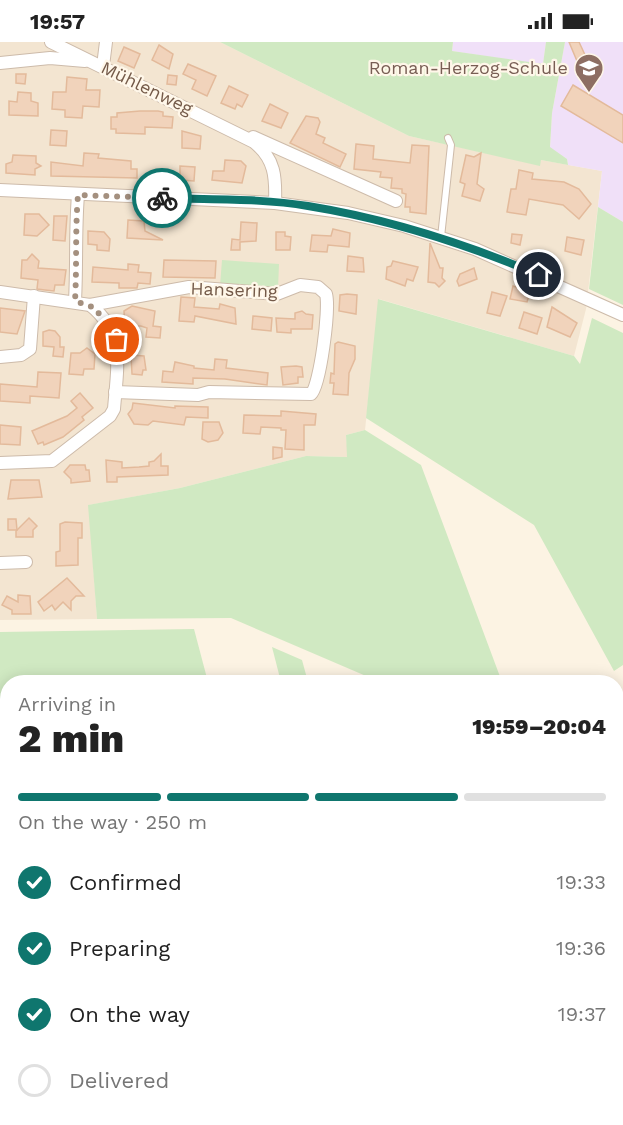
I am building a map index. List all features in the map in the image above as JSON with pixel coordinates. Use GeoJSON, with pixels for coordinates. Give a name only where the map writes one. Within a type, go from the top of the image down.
{"type":"FeatureCollection","features":[{"type":"Feature","properties":{"kind":"street"},"geometry":{"type":"LineString","coordinates":[[42,58],[48,52],[44,42]]}},
{"type":"Feature","properties":{"kind":"street","name":"Mühlenweg"},"geometry":{"type":"LineString","coordinates":[[51,42],[243,134],[283,149],[396,201]]}},
{"type":"Feature","properties":{"kind":"street"},"geometry":{"type":"LineString","coordinates":[[0,63],[42,58],[99,64],[106,42]]}},
{"type":"Feature","properties":{"kind":"street","name":"Mühlenweg"},"geometry":{"type":"LineString","coordinates":[[243,134],[261,147],[272,162],[276,203]]}},
{"type":"Feature","properties":{"kind":"street"},"geometry":{"type":"LineString","coordinates":[[0,190],[276,203],[348,213],[441,237],[515,265],[623,315]]}},
{"type":"Feature","properties":{"kind":"street"},"geometry":{"type":"LineString","coordinates":[[75,301],[78,249],[75,237],[78,195]]}},
{"type":"Feature","properties":{"kind":"street","name":"Hansering"},"geometry":{"type":"LineString","coordinates":[[90,304],[189,287],[277,294],[300,285],[318,287],[326,294],[324,344],[317,384],[311,393],[213,392],[193,395],[116,392]]}},
{"type":"Feature","properties":{"kind":"street"},"geometry":{"type":"LineString","coordinates":[[0,292],[90,304],[117,340],[116,392],[114,409],[110,416],[52,461],[0,463]]}},
{"type":"Feature","properties":{"kind":"street"},"geometry":{"type":"LineString","coordinates":[[0,357],[21,355],[30,349],[34,296]]}},
{"type":"Feature","properties":{"kind":"street"},"geometry":{"type":"LineString","coordinates":[[0,563],[26,562]]}},
{"type":"Feature","properties":{"kind":"lane"},"geometry":{"type":"LineString","coordinates":[[441,237],[451,145],[448,138]]}},
{"type":"Feature","properties":{"kind":"shaded area"},"geometry":{"type":"Polygon","coordinates":[[[0,42],[220,42],[409,136],[539,165],[541,160],[602,171],[586,309],[574,356],[379,299],[365,430],[346,435],[348,457],[306,456],[180,488],[89,505],[97,619],[0,620],[0,42]]]}},
{"type":"Feature","properties":{"kind":"shaded area"},"geometry":{"type":"Polygon","coordinates":[[[453,42],[546,42],[543,65],[452,51],[453,42]]]}},
{"type":"Feature","properties":{"kind":"shaded area","name":"Roman-Herzog-Schule"},"geometry":{"type":"Polygon","coordinates":[[[565,42],[623,42],[623,222],[598,207],[602,171],[568,165],[567,159],[550,148],[552,113],[565,42]]]}},
{"type":"Feature","properties":{"kind":"green space"},"geometry":{"type":"Polygon","coordinates":[[[220,42],[453,42],[452,51],[543,64],[546,42],[565,42],[552,113],[550,147],[567,159],[568,165],[541,160],[540,166],[409,136],[220,42]]]}},
{"type":"Feature","properties":{"kind":"green space"},"geometry":{"type":"Polygon","coordinates":[[[598,207],[623,222],[623,305],[589,289],[598,207]]]}},
{"type":"Feature","properties":{"kind":"green space"},"geometry":{"type":"Polygon","coordinates":[[[222,260],[279,264],[278,289],[220,286],[222,260]]]}},
{"type":"Feature","properties":{"kind":"green space"},"geometry":{"type":"Polygon","coordinates":[[[378,299],[574,356],[580,364],[592,318],[623,333],[623,665],[614,671],[534,525],[366,418],[378,299]]]}},
{"type":"Feature","properties":{"kind":"green space"},"geometry":{"type":"Polygon","coordinates":[[[365,430],[421,465],[499,675],[364,675],[231,618],[97,619],[88,505],[180,488],[306,456],[347,457],[346,435],[365,430]]]}},
{"type":"Feature","properties":{"kind":"green space"},"geometry":{"type":"Polygon","coordinates":[[[194,629],[206,675],[0,675],[0,632],[194,629]]]}},
{"type":"Feature","properties":{"kind":"green space"},"geometry":{"type":"Polygon","coordinates":[[[272,647],[302,660],[306,675],[279,675],[272,647]]]}},
{"type":"Feature","properties":{"kind":"building"},"geometry":{"type":"Polygon","coordinates":[[[569,42],[579,42],[586,57],[577,61],[569,42]]]}},
{"type":"Feature","properties":{"kind":"building"},"geometry":{"type":"Polygon","coordinates":[[[159,45],[173,54],[169,69],[152,60],[159,45]]]}},
{"type":"Feature","properties":{"kind":"building"},"geometry":{"type":"Polygon","coordinates":[[[124,47],[140,54],[134,68],[118,61],[124,47]]]}},
{"type":"Feature","properties":{"kind":"building"},"geometry":{"type":"Polygon","coordinates":[[[188,64],[216,76],[207,96],[192,89],[196,80],[183,74],[188,64]]]}},
{"type":"Feature","properties":{"kind":"building"},"geometry":{"type":"Polygon","coordinates":[[[16,74],[26,74],[25,84],[16,83],[16,74]]]}},
{"type":"Feature","properties":{"kind":"building"},"geometry":{"type":"Polygon","coordinates":[[[168,75],[177,76],[176,85],[167,84],[168,75]]]}},
{"type":"Feature","properties":{"kind":"building"},"geometry":{"type":"Polygon","coordinates":[[[67,77],[87,79],[86,90],[100,90],[99,107],[83,106],[82,118],[65,117],[65,110],[52,109],[53,92],[66,92],[67,77]]]}},
{"type":"Feature","properties":{"kind":"building"},"geometry":{"type":"Polygon","coordinates":[[[573,85],[623,115],[623,143],[561,106],[573,85]]]}},
{"type":"Feature","properties":{"kind":"building"},"geometry":{"type":"Polygon","coordinates":[[[229,86],[248,95],[242,107],[237,104],[235,109],[221,103],[229,86]]]}},
{"type":"Feature","properties":{"kind":"building"},"geometry":{"type":"Polygon","coordinates":[[[18,92],[31,93],[31,101],[38,103],[38,116],[9,115],[9,101],[17,102],[18,92]]]}},
{"type":"Feature","properties":{"kind":"building"},"geometry":{"type":"Polygon","coordinates":[[[270,104],[288,113],[281,128],[262,121],[270,104]]]}},
{"type":"Feature","properties":{"kind":"building"},"geometry":{"type":"Polygon","coordinates":[[[158,111],[163,112],[163,116],[173,117],[172,128],[145,127],[145,134],[116,133],[116,129],[111,129],[111,117],[117,117],[117,113],[158,111]]]}},
{"type":"Feature","properties":{"kind":"building"},"geometry":{"type":"Polygon","coordinates":[[[306,116],[318,118],[320,122],[316,134],[325,138],[323,143],[346,154],[340,167],[290,143],[306,116]]]}},
{"type":"Feature","properties":{"kind":"building"},"geometry":{"type":"Polygon","coordinates":[[[51,130],[67,131],[66,146],[50,145],[51,130]]]}},
{"type":"Feature","properties":{"kind":"building"},"geometry":{"type":"Polygon","coordinates":[[[182,131],[201,136],[200,149],[182,148],[182,131]]]}},
{"type":"Feature","properties":{"kind":"building"},"geometry":{"type":"Polygon","coordinates":[[[356,144],[374,146],[373,159],[410,163],[412,145],[429,146],[426,214],[410,212],[410,207],[405,207],[406,194],[402,193],[402,189],[391,188],[392,178],[380,177],[381,172],[354,169],[356,144]]]}},
{"type":"Feature","properties":{"kind":"building"},"geometry":{"type":"Polygon","coordinates":[[[84,153],[99,154],[98,158],[131,161],[131,169],[137,169],[137,178],[51,176],[51,162],[83,166],[84,153]]]}},
{"type":"Feature","properties":{"kind":"building"},"geometry":{"type":"Polygon","coordinates":[[[481,153],[477,184],[484,189],[480,201],[462,196],[465,184],[460,182],[466,155],[474,157],[481,153]]]}},
{"type":"Feature","properties":{"kind":"building"},"geometry":{"type":"Polygon","coordinates":[[[13,155],[36,156],[36,163],[41,166],[35,169],[35,175],[6,173],[6,164],[12,162],[13,155]]]}},
{"type":"Feature","properties":{"kind":"building"},"geometry":{"type":"Polygon","coordinates":[[[225,160],[241,161],[246,166],[242,183],[212,180],[213,171],[224,171],[225,160]]]}},
{"type":"Feature","properties":{"kind":"building"},"geometry":{"type":"Polygon","coordinates":[[[180,166],[195,167],[194,181],[180,180],[180,166]]]}},
{"type":"Feature","properties":{"kind":"building"},"geometry":{"type":"Polygon","coordinates":[[[519,170],[533,173],[532,179],[564,182],[579,189],[591,204],[579,219],[563,205],[529,199],[526,215],[507,212],[511,189],[516,189],[519,170]]]}},
{"type":"Feature","properties":{"kind":"building"},"geometry":{"type":"Polygon","coordinates":[[[25,214],[39,214],[49,225],[37,236],[24,235],[25,214]]]}},
{"type":"Feature","properties":{"kind":"building"},"geometry":{"type":"Polygon","coordinates":[[[54,216],[67,216],[65,241],[53,240],[54,216]]]}},
{"type":"Feature","properties":{"kind":"building"},"geometry":{"type":"Polygon","coordinates":[[[128,220],[144,221],[145,231],[163,240],[127,238],[128,220]]]}},
{"type":"Feature","properties":{"kind":"building"},"geometry":{"type":"Polygon","coordinates":[[[241,222],[257,223],[256,241],[240,242],[240,250],[231,250],[232,239],[240,240],[241,222]]]}},
{"type":"Feature","properties":{"kind":"building"},"geometry":{"type":"Polygon","coordinates":[[[333,229],[350,233],[349,247],[328,245],[327,252],[310,251],[312,235],[331,236],[333,229]]]}},
{"type":"Feature","properties":{"kind":"building"},"geometry":{"type":"Polygon","coordinates":[[[88,231],[104,232],[110,239],[109,251],[97,250],[97,245],[88,244],[88,231]]]}},
{"type":"Feature","properties":{"kind":"building"},"geometry":{"type":"Polygon","coordinates":[[[276,232],[285,232],[285,236],[291,237],[290,250],[276,250],[276,232]]]}},
{"type":"Feature","properties":{"kind":"building"},"geometry":{"type":"Polygon","coordinates":[[[512,234],[522,235],[520,245],[511,243],[512,234]]]}},
{"type":"Feature","properties":{"kind":"building"},"geometry":{"type":"Polygon","coordinates":[[[567,237],[584,240],[581,255],[565,251],[567,237]]]}},
{"type":"Feature","properties":{"kind":"building"},"geometry":{"type":"Polygon","coordinates":[[[430,243],[440,268],[443,268],[442,278],[445,281],[439,287],[435,283],[428,282],[430,243]]]}},
{"type":"Feature","properties":{"kind":"building"},"geometry":{"type":"Polygon","coordinates":[[[32,254],[39,261],[38,268],[66,270],[64,285],[55,285],[54,291],[37,289],[38,280],[21,278],[22,260],[27,260],[32,254]]]}},
{"type":"Feature","properties":{"kind":"building"},"geometry":{"type":"Polygon","coordinates":[[[348,256],[363,258],[364,272],[347,271],[348,256]]]}},
{"type":"Feature","properties":{"kind":"building"},"geometry":{"type":"Polygon","coordinates":[[[164,260],[216,261],[215,278],[163,277],[164,260]]]}},
{"type":"Feature","properties":{"kind":"building"},"geometry":{"type":"Polygon","coordinates":[[[393,261],[418,267],[413,281],[407,279],[405,286],[386,279],[387,267],[391,266],[393,261]]]}},
{"type":"Feature","properties":{"kind":"building"},"geometry":{"type":"Polygon","coordinates":[[[128,264],[139,265],[138,272],[151,273],[150,284],[138,283],[137,288],[119,288],[119,283],[92,282],[93,267],[128,270],[128,264]]]}},
{"type":"Feature","properties":{"kind":"building"},"geometry":{"type":"Polygon","coordinates":[[[474,268],[477,279],[459,286],[457,281],[460,274],[474,268]]]}},
{"type":"Feature","properties":{"kind":"building"},"geometry":{"type":"Polygon","coordinates":[[[513,286],[530,292],[527,302],[510,299],[513,286]]]}},
{"type":"Feature","properties":{"kind":"building"},"geometry":{"type":"Polygon","coordinates":[[[492,292],[507,296],[500,316],[487,313],[492,292]]]}},
{"type":"Feature","properties":{"kind":"building"},"geometry":{"type":"Polygon","coordinates":[[[340,295],[357,295],[356,314],[339,311],[340,295]]]}},
{"type":"Feature","properties":{"kind":"building"},"geometry":{"type":"Polygon","coordinates":[[[181,297],[195,298],[194,307],[219,309],[220,304],[235,308],[236,324],[195,316],[194,322],[179,321],[181,297]]]}},
{"type":"Feature","properties":{"kind":"building"},"geometry":{"type":"Polygon","coordinates":[[[132,306],[155,311],[153,326],[161,327],[160,338],[146,337],[147,328],[125,326],[124,311],[132,306]]]}},
{"type":"Feature","properties":{"kind":"building"},"geometry":{"type":"Polygon","coordinates":[[[552,307],[577,323],[570,337],[547,327],[552,307]]]}},
{"type":"Feature","properties":{"kind":"building"},"geometry":{"type":"Polygon","coordinates":[[[0,308],[25,311],[17,334],[0,332],[0,308]]]}},
{"type":"Feature","properties":{"kind":"building"},"geometry":{"type":"Polygon","coordinates":[[[302,311],[313,315],[312,329],[291,329],[291,333],[277,332],[276,318],[295,319],[295,313],[302,311]]]}},
{"type":"Feature","properties":{"kind":"building"},"geometry":{"type":"Polygon","coordinates":[[[524,312],[542,318],[537,334],[519,328],[524,312]]]}},
{"type":"Feature","properties":{"kind":"building"},"geometry":{"type":"Polygon","coordinates":[[[253,316],[272,318],[271,331],[252,329],[253,316]]]}},
{"type":"Feature","properties":{"kind":"building"},"geometry":{"type":"Polygon","coordinates":[[[55,331],[60,337],[60,347],[64,347],[63,357],[53,356],[54,347],[43,346],[43,332],[55,331]]]}},
{"type":"Feature","properties":{"kind":"building"},"geometry":{"type":"Polygon","coordinates":[[[338,342],[355,346],[355,359],[349,373],[348,395],[333,394],[334,383],[330,383],[331,373],[334,374],[335,344],[338,342]]]}},
{"type":"Feature","properties":{"kind":"building"},"geometry":{"type":"Polygon","coordinates":[[[87,348],[95,354],[94,369],[84,369],[83,375],[69,374],[71,353],[80,353],[87,348]]]}},
{"type":"Feature","properties":{"kind":"building"},"geometry":{"type":"Polygon","coordinates":[[[131,355],[144,356],[146,370],[143,370],[142,375],[132,374],[131,355]]]}},
{"type":"Feature","properties":{"kind":"building"},"geometry":{"type":"Polygon","coordinates":[[[215,359],[227,360],[226,368],[268,373],[267,385],[225,379],[193,378],[193,384],[162,382],[163,371],[173,372],[175,362],[194,366],[194,368],[214,370],[215,359]]]}},
{"type":"Feature","properties":{"kind":"building"},"geometry":{"type":"Polygon","coordinates":[[[281,367],[302,367],[303,377],[298,377],[298,383],[283,385],[281,367]]]}},
{"type":"Feature","properties":{"kind":"building"},"geometry":{"type":"Polygon","coordinates":[[[38,372],[61,373],[59,398],[30,396],[30,403],[0,401],[0,384],[37,387],[38,372]]]}},
{"type":"Feature","properties":{"kind":"building"},"geometry":{"type":"Polygon","coordinates":[[[80,393],[93,408],[82,417],[84,420],[63,437],[44,445],[43,442],[38,444],[32,431],[67,416],[77,408],[71,401],[80,393]]]}},
{"type":"Feature","properties":{"kind":"building"},"geometry":{"type":"Polygon","coordinates":[[[133,403],[175,408],[175,406],[208,407],[208,418],[186,417],[184,425],[153,421],[148,425],[134,424],[128,414],[133,403]]]}},
{"type":"Feature","properties":{"kind":"building"},"geometry":{"type":"Polygon","coordinates":[[[281,411],[316,414],[315,425],[304,425],[304,450],[285,449],[286,430],[281,430],[281,428],[261,427],[260,434],[243,433],[244,415],[281,416],[281,411]]]}},
{"type":"Feature","properties":{"kind":"building"},"geometry":{"type":"Polygon","coordinates":[[[203,422],[219,422],[223,433],[218,440],[208,442],[202,439],[203,422]]]}},
{"type":"Feature","properties":{"kind":"building"},"geometry":{"type":"Polygon","coordinates":[[[0,425],[21,427],[20,445],[0,444],[0,425]]]}},
{"type":"Feature","properties":{"kind":"building"},"geometry":{"type":"Polygon","coordinates":[[[273,447],[282,448],[282,457],[273,459],[273,447]]]}},
{"type":"Feature","properties":{"kind":"building"},"geometry":{"type":"Polygon","coordinates":[[[161,454],[161,466],[168,466],[168,475],[117,477],[117,482],[107,482],[106,460],[122,462],[122,468],[149,466],[149,462],[154,461],[161,454]]]}},
{"type":"Feature","properties":{"kind":"building"},"geometry":{"type":"Polygon","coordinates":[[[70,465],[85,465],[86,470],[89,470],[90,481],[71,483],[71,479],[64,472],[70,465]]]}},
{"type":"Feature","properties":{"kind":"building"},"geometry":{"type":"Polygon","coordinates":[[[11,480],[39,480],[42,497],[8,499],[11,480]]]}},
{"type":"Feature","properties":{"kind":"building"},"geometry":{"type":"Polygon","coordinates":[[[29,518],[37,526],[33,530],[33,537],[16,537],[16,531],[29,518]]]}},
{"type":"Feature","properties":{"kind":"building"},"geometry":{"type":"Polygon","coordinates":[[[8,519],[16,519],[17,530],[8,530],[8,519]]]}},
{"type":"Feature","properties":{"kind":"building"},"geometry":{"type":"Polygon","coordinates":[[[82,523],[82,538],[78,538],[78,565],[56,566],[56,552],[60,551],[60,524],[82,523]]]}},
{"type":"Feature","properties":{"kind":"building"},"geometry":{"type":"Polygon","coordinates":[[[67,578],[84,596],[76,596],[71,601],[71,610],[63,602],[55,610],[52,605],[44,611],[38,602],[67,578]]]}},
{"type":"Feature","properties":{"kind":"building"},"geometry":{"type":"Polygon","coordinates":[[[18,595],[30,596],[31,614],[12,614],[12,610],[2,605],[7,596],[18,602],[18,595]]]}},
{"type":"Feature","properties":{"kind":"way so far"},"geometry":{"type":"LineString","coordinates":[[117,340],[95,308],[88,303],[75,301],[78,249],[75,237],[78,195],[162,198]]}},
{"type":"Feature","properties":{"kind":"place","name":"Roman-Herzog-Schule"},"geometry":{"type":"Point","coordinates":[589,94]}},
{"type":"Feature","properties":{"kind":"route"},"geometry":{"type":"LineString","coordinates":[[162,198],[276,203],[348,213],[435,235],[539,275]]}}]}
